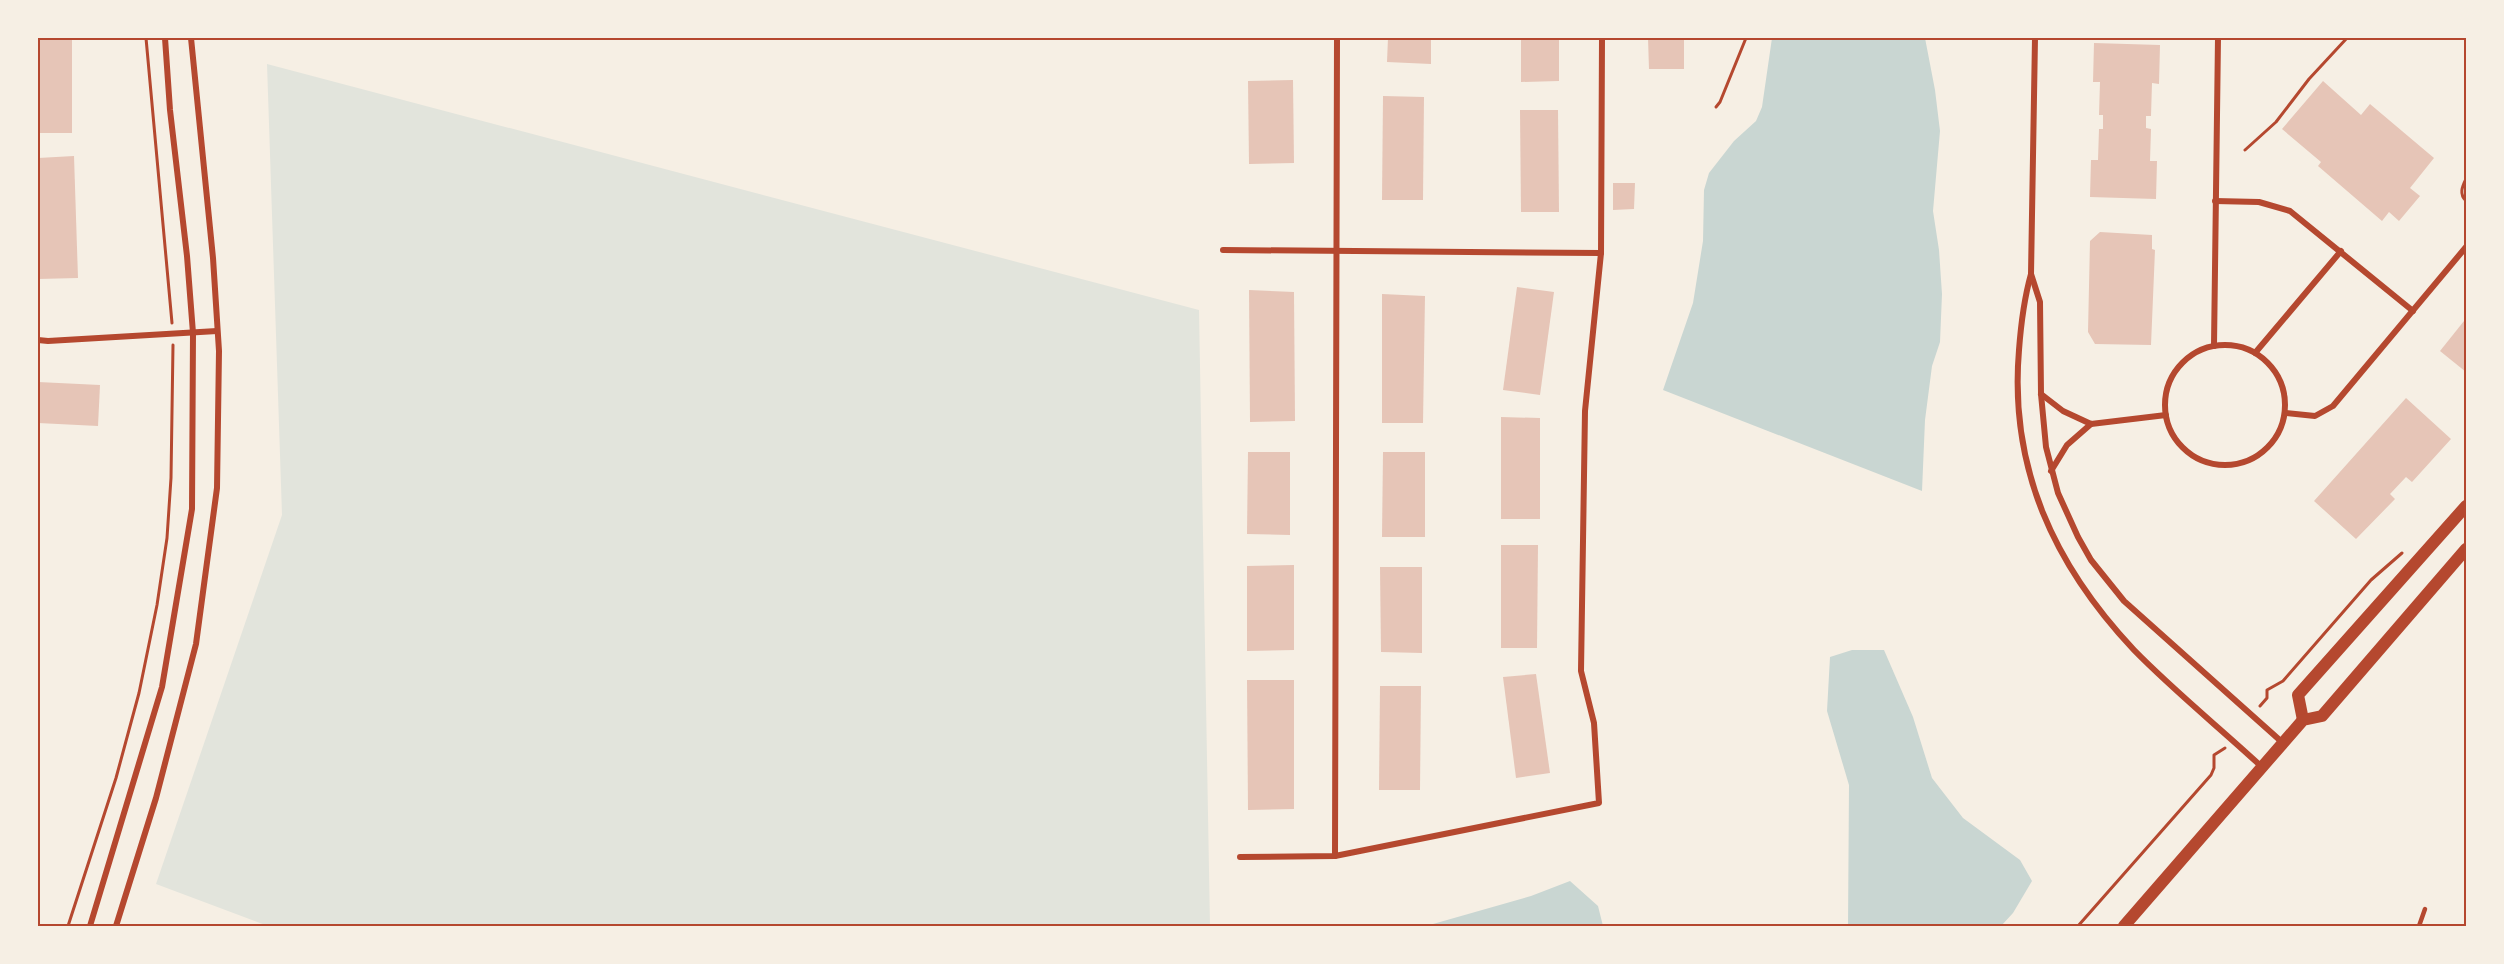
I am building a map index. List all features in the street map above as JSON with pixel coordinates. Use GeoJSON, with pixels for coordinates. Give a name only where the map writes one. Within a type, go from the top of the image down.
{"type":"FeatureCollection","features":[{"type":"Feature","properties":{"kind":"main road"},"geometry":{"type":"LineString","coordinates":[[2303,720],[2298,695],[2466,506]]}},
{"type":"Feature","properties":{"kind":"main road"},"geometry":{"type":"LineString","coordinates":[[2124,927],[2303,720],[2322,716],[2466,549]]}},
{"type":"Feature","properties":{"kind":"street"},"geometry":{"type":"LineString","coordinates":[[90,927],[162,687],[192,509],[193,333],[187,256],[170,110],[165,38]]}},
{"type":"Feature","properties":{"kind":"street"},"geometry":{"type":"LineString","coordinates":[[116,927],[156,798],[196,644],[217,488],[217,331],[213,258],[191,38]]}},
{"type":"Feature","properties":{"kind":"street"},"geometry":{"type":"LineString","coordinates":[[1335,856],[1337,38]]}},
{"type":"Feature","properties":{"kind":"street"},"geometry":{"type":"LineString","coordinates":[[1240,857],[1335,856],[1599,803],[1594,723],[1581,671],[1585,411],[1601,253],[1602,38]]}},
{"type":"Feature","properties":{"kind":"street"},"geometry":{"type":"LineString","coordinates":[[2035,38],[2031,274],[2023,302],[2017,405],[2031,484],[2049,530],[2076,576],[2135,650],[2262,767]]}},
{"type":"Feature","properties":{"kind":"street"},"geometry":{"type":"LineString","coordinates":[[2214,346],[2218,38]]}},
{"type":"Feature","properties":{"kind":"street"},"geometry":{"type":"LineString","coordinates":[[2215,201],[2274,204],[2290,211],[2307,222],[2413,311]]}},
{"type":"Feature","properties":{"kind":"street"},"geometry":{"type":"LineString","coordinates":[[2285,413],[2315,416],[2333,406],[2466,248]]}},
{"type":"Feature","properties":{"kind":"street"},"geometry":{"type":"LineString","coordinates":[[1223,250],[1601,253]]}},
{"type":"Feature","properties":{"kind":"street"},"geometry":{"type":"LineString","coordinates":[[2256,353],[2341,251]]}},
{"type":"Feature","properties":{"kind":"street"},"geometry":{"type":"LineString","coordinates":[[2031,274],[2040,302],[2042,421],[2051,471],[2067,515],[2078,537],[2091,560],[2118,594],[2155,630],[2283,743]]}},
{"type":"Feature","properties":{"kind":"street"},"geometry":{"type":"LineString","coordinates":[[38,340],[217,331]]}},
{"type":"Feature","properties":{"kind":"street"},"geometry":{"type":"LineString","coordinates":[[2229,345],[2256,353],[2276,372],[2282,385],[2285,413],[2280,429],[2271,444],[2251,459],[2226,466],[2209,463],[2194,456],[2180,445],[2171,431],[2166,415],[2165,399],[2176,370],[2200,350],[2214,346],[2229,345]]}},
{"type":"Feature","properties":{"kind":"street"},"geometry":{"type":"LineString","coordinates":[[2041,394],[2063,411],[2091,424],[2166,415]]}},
{"type":"Feature","properties":{"kind":"street"},"geometry":{"type":"LineString","coordinates":[[2051,471],[2067,445],[2091,424]]}},
{"type":"Feature","properties":{"kind":"lane"},"geometry":{"type":"LineString","coordinates":[[2419,927],[2425,909]]}},
{"type":"Feature","properties":{"kind":"path"},"geometry":{"type":"LineString","coordinates":[[146,38],[172,314]]}},
{"type":"Feature","properties":{"kind":"path"},"geometry":{"type":"LineString","coordinates":[[1716,107],[1746,38]]}},
{"type":"Feature","properties":{"kind":"path"},"geometry":{"type":"LineString","coordinates":[[2245,150],[2276,122],[2309,79],[2347,38]]}},
{"type":"Feature","properties":{"kind":"path"},"geometry":{"type":"LineString","coordinates":[[2466,179],[2461,191],[2466,201]]}},
{"type":"Feature","properties":{"kind":"path"},"geometry":{"type":"LineString","coordinates":[[68,927],[116,778],[139,693],[157,605],[167,538],[174,357]]}},
{"type":"Feature","properties":{"kind":"path"},"geometry":{"type":"LineString","coordinates":[[2267,698],[2267,690],[2283,681],[2371,580],[2404,551]]}},
{"type":"Feature","properties":{"kind":"path"},"geometry":{"type":"LineString","coordinates":[[2078,927],[2211,775],[2214,768],[2214,755],[2223,752]]}},
{"type":"Feature","properties":{"kind":"shaded area"},"geometry":{"type":"Polygon","coordinates":[[[1772,38],[1925,38],[1940,131],[1933,211],[1942,294],[1940,342],[1932,366],[1925,420],[1922,491],[1663,390],[1693,303],[1703,241],[1704,190],[1709,173],[1734,141],[1756,121],[1762,107],[1772,38]]]}},
{"type":"Feature","properties":{"kind":"shaded area"},"geometry":{"type":"Polygon","coordinates":[[[267,64],[1199,310],[1210,926],[268,926],[156,884],[282,515],[267,64]]]}},
{"type":"Feature","properties":{"kind":"shaded area"},"geometry":{"type":"Polygon","coordinates":[[[1852,650],[1884,650],[1913,717],[1932,778],[1963,818],[2020,860],[2032,881],[2013,913],[2001,926],[1848,926],[1849,785],[1827,711],[1830,657],[1852,650]]]}},
{"type":"Feature","properties":{"kind":"shaded area"},"geometry":{"type":"Polygon","coordinates":[[[1570,881],[1598,906],[1603,926],[1426,926],[1531,896],[1570,881]]]}},
{"type":"Feature","properties":{"kind":"building"},"geometry":{"type":"Polygon","coordinates":[[[38,38],[72,38],[72,133],[38,133],[38,38]]]}},
{"type":"Feature","properties":{"kind":"building"},"geometry":{"type":"Polygon","coordinates":[[[1388,38],[1431,38],[1431,64],[1387,62],[1388,38]]]}},
{"type":"Feature","properties":{"kind":"building"},"geometry":{"type":"Polygon","coordinates":[[[1521,38],[1559,38],[1559,81],[1521,82],[1521,38]]]}},
{"type":"Feature","properties":{"kind":"building"},"geometry":{"type":"Polygon","coordinates":[[[1648,38],[1684,38],[1684,69],[1649,69],[1648,38]]]}},
{"type":"Feature","properties":{"kind":"building"},"geometry":{"type":"Polygon","coordinates":[[[2094,43],[2160,45],[2159,84],[2152,83],[2151,116],[2146,116],[2146,128],[2151,129],[2150,161],[2157,161],[2156,199],[2090,197],[2091,160],[2098,160],[2099,129],[2103,129],[2103,115],[2099,115],[2100,82],[2093,82],[2094,43]]]}},
{"type":"Feature","properties":{"kind":"building"},"geometry":{"type":"Polygon","coordinates":[[[1293,80],[1294,163],[1249,164],[1248,81],[1293,80]]]}},
{"type":"Feature","properties":{"kind":"building"},"geometry":{"type":"Polygon","coordinates":[[[2323,81],[2361,115],[2370,104],[2434,158],[2410,188],[2420,196],[2399,221],[2389,212],[2382,221],[2318,166],[2321,162],[2282,129],[2323,81]]]}},
{"type":"Feature","properties":{"kind":"building"},"geometry":{"type":"Polygon","coordinates":[[[1383,96],[1424,97],[1423,200],[1382,200],[1383,96]]]}},
{"type":"Feature","properties":{"kind":"building"},"geometry":{"type":"Polygon","coordinates":[[[1520,110],[1558,110],[1559,212],[1521,212],[1520,110]]]}},
{"type":"Feature","properties":{"kind":"building"},"geometry":{"type":"Polygon","coordinates":[[[74,156],[78,278],[38,279],[38,158],[74,156]]]}},
{"type":"Feature","properties":{"kind":"building"},"geometry":{"type":"Polygon","coordinates":[[[1613,183],[1635,183],[1634,209],[1613,210],[1613,183]]]}},
{"type":"Feature","properties":{"kind":"building"},"geometry":{"type":"Polygon","coordinates":[[[2100,232],[2152,235],[2152,249],[2155,250],[2151,345],[2095,344],[2088,332],[2090,241],[2100,232]]]}},
{"type":"Feature","properties":{"kind":"building"},"geometry":{"type":"Polygon","coordinates":[[[1517,287],[1554,292],[1540,395],[1503,390],[1517,287]]]}},
{"type":"Feature","properties":{"kind":"building"},"geometry":{"type":"Polygon","coordinates":[[[1249,290],[1294,292],[1295,421],[1250,422],[1249,290]]]}},
{"type":"Feature","properties":{"kind":"building"},"geometry":{"type":"Polygon","coordinates":[[[1382,294],[1425,296],[1423,423],[1382,423],[1382,294]]]}},
{"type":"Feature","properties":{"kind":"building"},"geometry":{"type":"Polygon","coordinates":[[[2464,321],[2466,324],[2466,372],[2440,351],[2464,321]]]}},
{"type":"Feature","properties":{"kind":"building"},"geometry":{"type":"Polygon","coordinates":[[[38,382],[100,385],[98,426],[38,423],[38,382]]]}},
{"type":"Feature","properties":{"kind":"building"},"geometry":{"type":"Polygon","coordinates":[[[2406,398],[2451,439],[2412,482],[2406,477],[2390,494],[2395,499],[2356,539],[2314,501],[2406,398]]]}},
{"type":"Feature","properties":{"kind":"building"},"geometry":{"type":"Polygon","coordinates":[[[1501,417],[1540,418],[1540,519],[1501,519],[1501,417]]]}},
{"type":"Feature","properties":{"kind":"building"},"geometry":{"type":"Polygon","coordinates":[[[1248,452],[1290,452],[1290,535],[1247,534],[1248,452]]]}},
{"type":"Feature","properties":{"kind":"building"},"geometry":{"type":"Polygon","coordinates":[[[1383,452],[1425,452],[1425,537],[1382,537],[1383,452]]]}},
{"type":"Feature","properties":{"kind":"building"},"geometry":{"type":"Polygon","coordinates":[[[1501,545],[1538,545],[1537,648],[1501,648],[1501,545]]]}},
{"type":"Feature","properties":{"kind":"building"},"geometry":{"type":"Polygon","coordinates":[[[1294,565],[1294,650],[1247,651],[1247,566],[1294,565]]]}},
{"type":"Feature","properties":{"kind":"building"},"geometry":{"type":"Polygon","coordinates":[[[1380,567],[1422,567],[1422,653],[1381,652],[1380,567]]]}},
{"type":"Feature","properties":{"kind":"building"},"geometry":{"type":"Polygon","coordinates":[[[1536,674],[1550,773],[1516,778],[1503,677],[1536,674]]]}},
{"type":"Feature","properties":{"kind":"building"},"geometry":{"type":"Polygon","coordinates":[[[1247,680],[1294,680],[1294,809],[1248,810],[1247,680]]]}},
{"type":"Feature","properties":{"kind":"building"},"geometry":{"type":"Polygon","coordinates":[[[1380,686],[1421,686],[1420,790],[1379,790],[1380,686]]]}}]}
